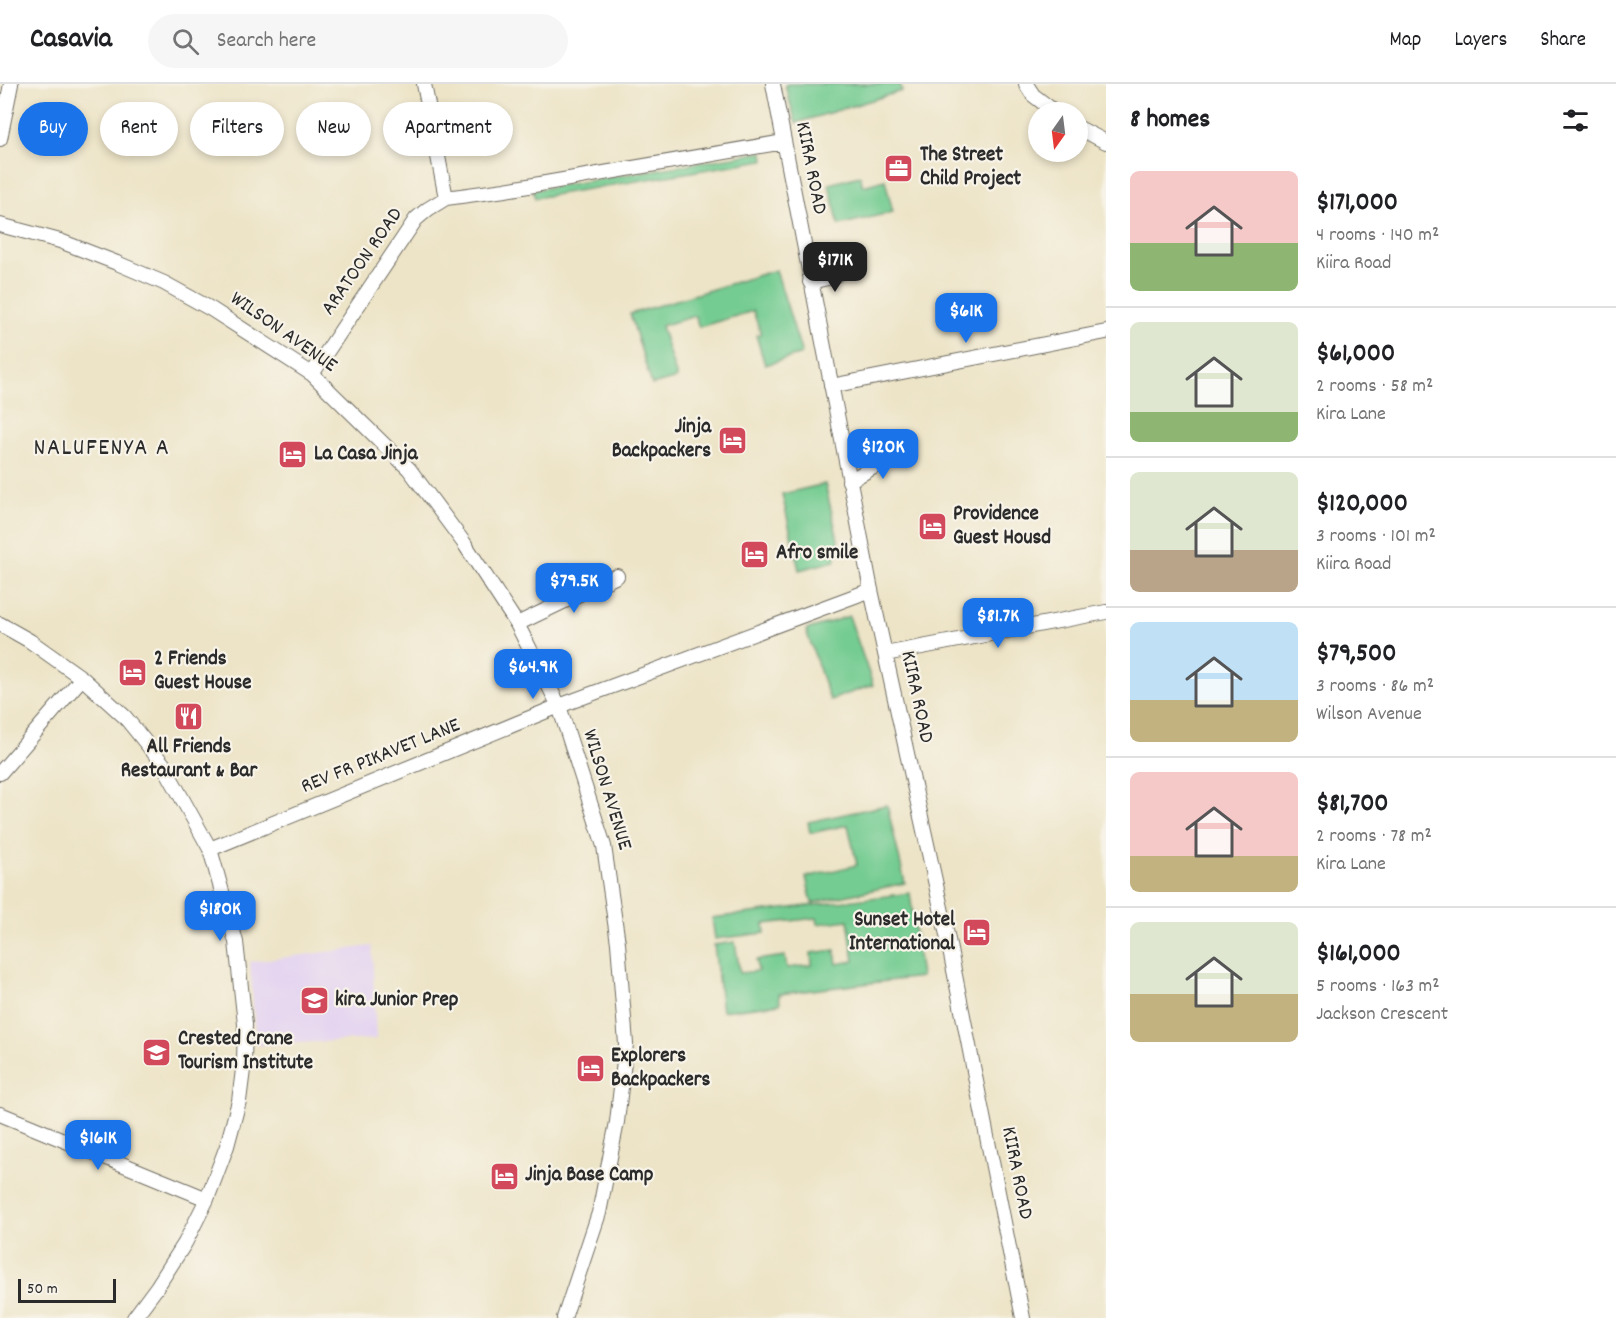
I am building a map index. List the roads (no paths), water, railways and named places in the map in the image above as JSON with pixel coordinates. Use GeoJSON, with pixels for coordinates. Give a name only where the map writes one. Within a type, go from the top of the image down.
{"type":"FeatureCollection","features":[{"type":"Feature","properties":{"kind":"street"},"geometry":{"type":"LineString","coordinates":[[0,139],[11,84]]}},
{"type":"Feature","properties":{"kind":"street"},"geometry":{"type":"LineString","coordinates":[[424,84],[446,198]]}},
{"type":"Feature","properties":{"kind":"street","name":"KIIRA ROAD"},"geometry":{"type":"LineString","coordinates":[[773,84],[871,590],[947,935],[1023,1318]]}},
{"type":"Feature","properties":{"kind":"street"},"geometry":{"type":"LineString","coordinates":[[1026,84],[1033,96],[1041,102]]}},
{"type":"Feature","properties":{"kind":"street"},"geometry":{"type":"LineString","coordinates":[[1088,133],[1106,142]]}},
{"type":"Feature","properties":{"kind":"street","name":"ARATOON ROAD"},"geometry":{"type":"LineString","coordinates":[[312,374],[416,219],[446,198],[506,190],[784,142]]}},
{"type":"Feature","properties":{"kind":"street","name":"WILSON AVENUE"},"geometry":{"type":"LineString","coordinates":[[0,225],[60,241],[117,262],[164,283],[211,309],[312,374],[409,470],[464,543],[517,624],[559,706],[604,846],[618,943],[626,1044],[617,1122],[599,1213],[564,1318]]}},
{"type":"Feature","properties":{"kind":"street"},"geometry":{"type":"LineString","coordinates":[[810,282],[832,277],[845,269]]}},
{"type":"Feature","properties":{"kind":"street"},"geometry":{"type":"LineString","coordinates":[[831,386],[1106,333]]}},
{"type":"Feature","properties":{"kind":"street"},"geometry":{"type":"LineString","coordinates":[[849,481],[888,459],[905,454]]}},
{"type":"Feature","properties":{"kind":"street"},"geometry":{"type":"LineString","coordinates":[[517,624],[617,576]]}},
{"type":"Feature","properties":{"kind":"street","name":"REV FR PIKAVET LANE"},"geometry":{"type":"LineString","coordinates":[[210,849],[559,706],[871,590]]}},
{"type":"Feature","properties":{"kind":"street"},"geometry":{"type":"LineString","coordinates":[[885,654],[1106,612]]}},
{"type":"Feature","properties":{"kind":"street"},"geometry":{"type":"LineString","coordinates":[[0,624],[30,641],[82,678],[125,717],[163,764],[210,849],[236,942],[245,1024],[244,1062],[239,1101],[227,1146],[207,1199],[185,1243],[134,1318]]}},
{"type":"Feature","properties":{"kind":"street"},"geometry":{"type":"LineString","coordinates":[[0,772],[82,678]]}},
{"type":"Feature","properties":{"kind":"street"},"geometry":{"type":"LineString","coordinates":[[0,1114],[207,1199]]}},
{"type":"Feature","properties":{"kind":"place","name":"The Street Child Project"},"geometry":{"type":"Point","coordinates":[899,168]}},
{"type":"Feature","properties":{"kind":"place","name":"Jinja Backpackers"},"geometry":{"type":"Point","coordinates":[732,440]}},
{"type":"Feature","properties":{"kind":"place","name":"La Casa Jinja"},"geometry":{"type":"Point","coordinates":[293,455]}},
{"type":"Feature","properties":{"kind":"place","name":"Providence Guest Housd"},"geometry":{"type":"Point","coordinates":[932,527]}},
{"type":"Feature","properties":{"kind":"place","name":"Afro smile"},"geometry":{"type":"Point","coordinates":[755,554]}},
{"type":"Feature","properties":{"kind":"place","name":"2 Friends Guest House"},"geometry":{"type":"Point","coordinates":[133,672]}},
{"type":"Feature","properties":{"kind":"place","name":"All Friends Restaurant & Bar"},"geometry":{"type":"Point","coordinates":[189,717]}},
{"type":"Feature","properties":{"kind":"place","name":"Sunset Hotel International"},"geometry":{"type":"Point","coordinates":[976,933]}},
{"type":"Feature","properties":{"kind":"place","name":"kira Junior Prep"},"geometry":{"type":"Point","coordinates":[314,1001]}},
{"type":"Feature","properties":{"kind":"place","name":"Crested Crane Tourism Institute"},"geometry":{"type":"Point","coordinates":[157,1052]}},
{"type":"Feature","properties":{"kind":"place","name":"Explorers Backpackers"},"geometry":{"type":"Point","coordinates":[590,1069]}},
{"type":"Feature","properties":{"kind":"place","name":"Jinja Base Camp"},"geometry":{"type":"Point","coordinates":[504,1176]}},
{"type":"Feature","properties":{"kind":"district","name":"NALUFENYA A"},"geometry":{"type":"Point","coordinates":[102,449]}}]}
